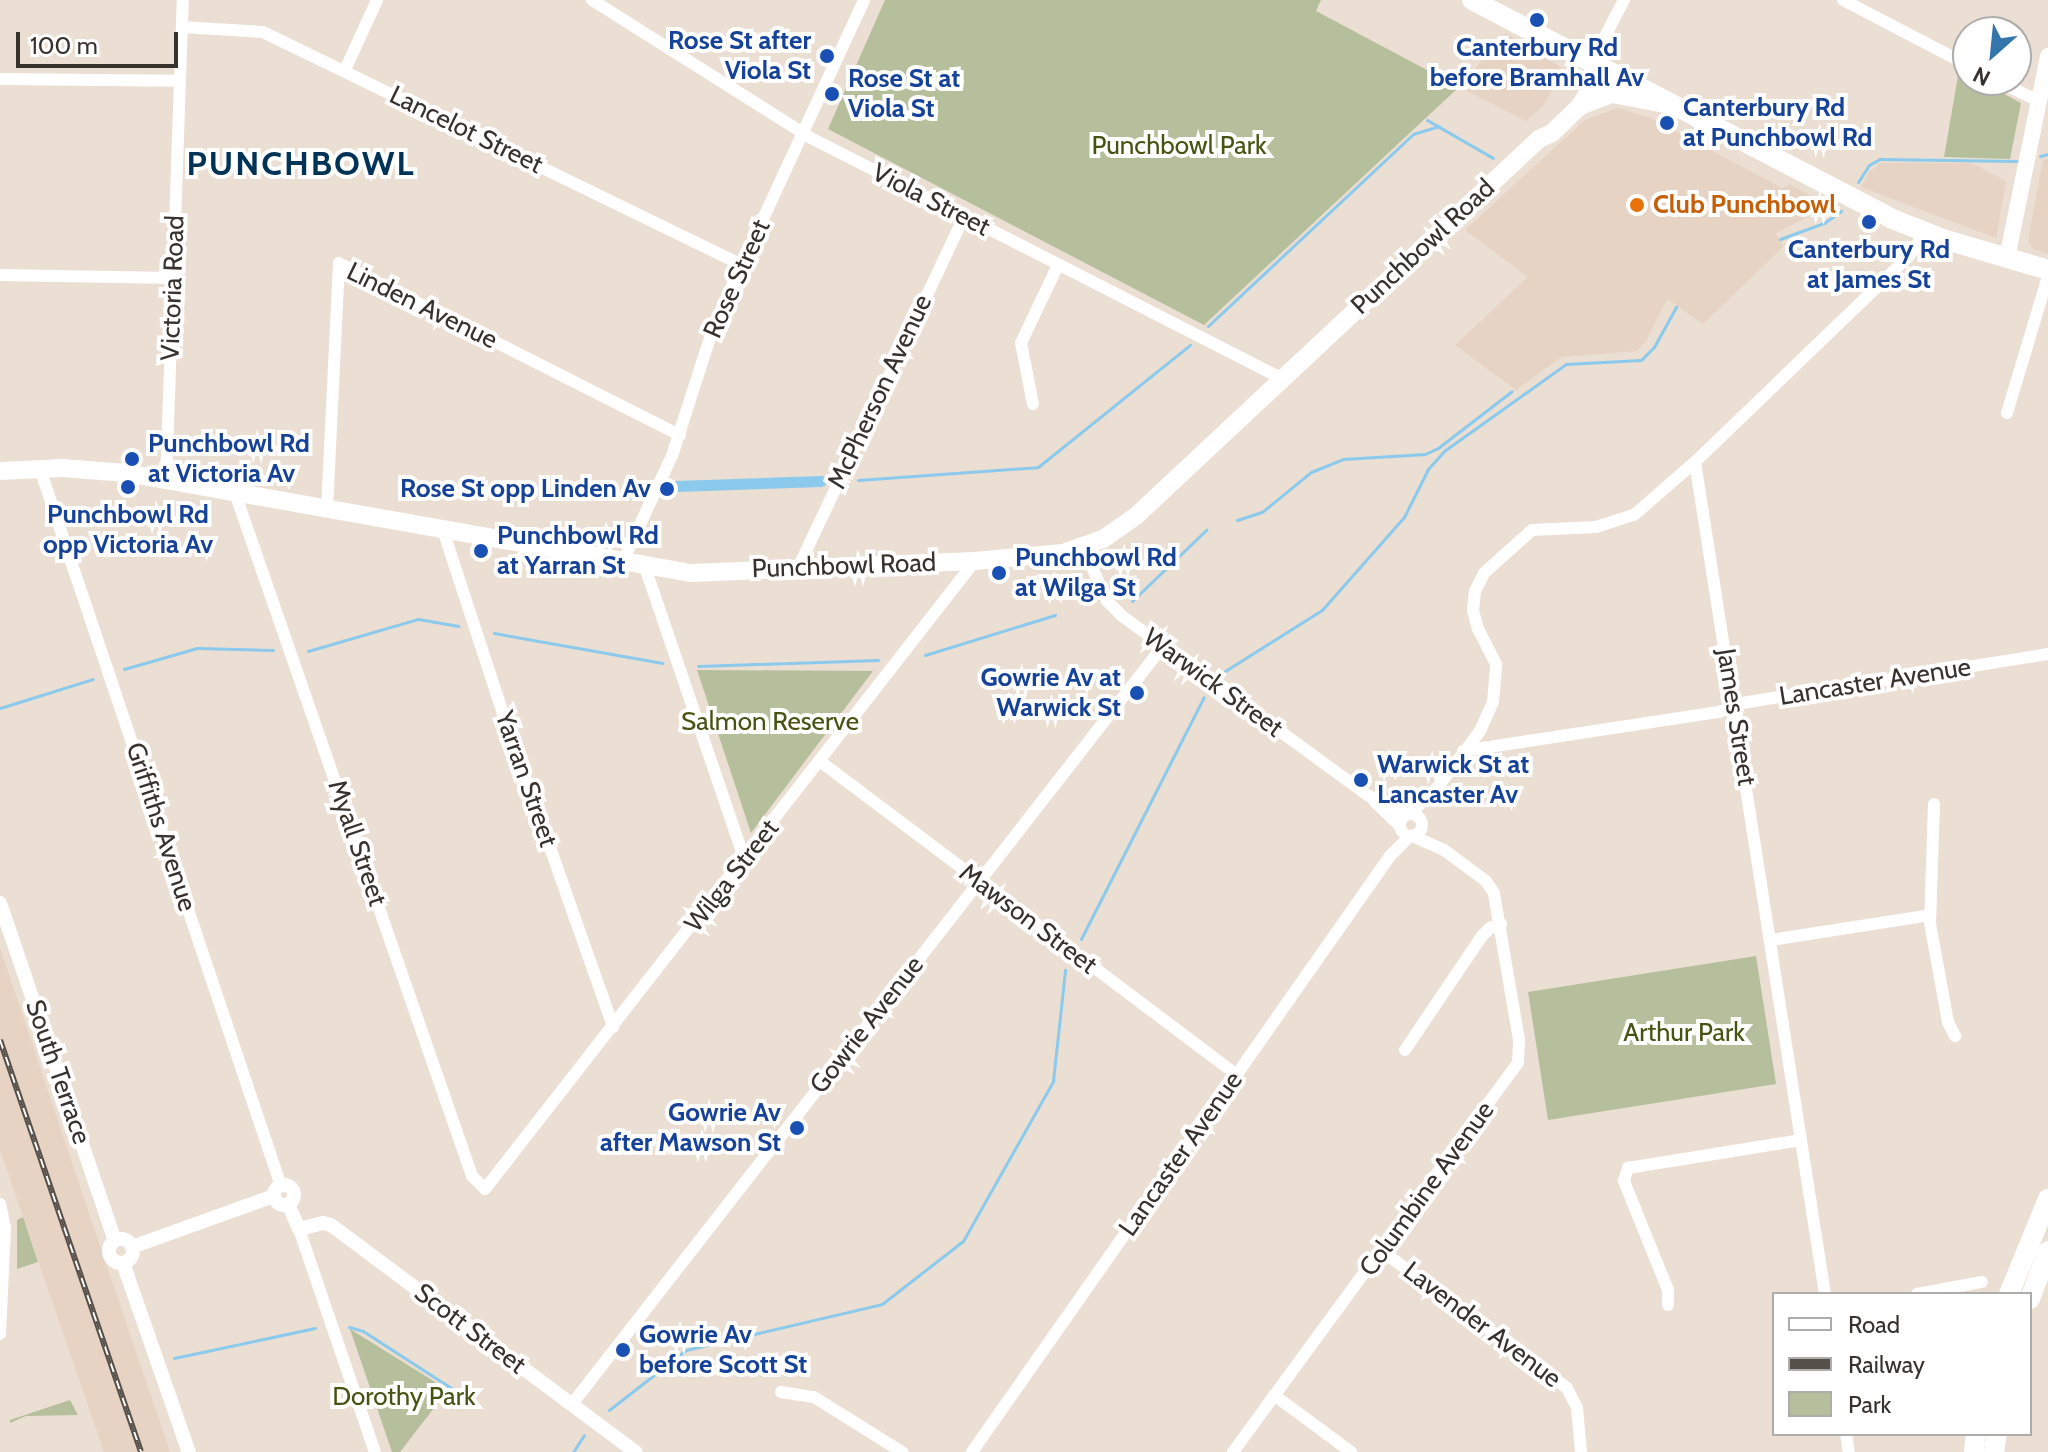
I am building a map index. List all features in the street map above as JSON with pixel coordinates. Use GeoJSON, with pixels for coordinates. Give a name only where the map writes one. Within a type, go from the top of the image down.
{"type":"FeatureCollection","features":[{"type":"Feature","properties":{"kind":"highway"},"geometry":{"type":"LineString","coordinates":[[1472,0],[1594,66],[1925,233],[2048,270]]}},
{"type":"Feature","properties":{"kind":"highway"},"geometry":{"type":"LineString","coordinates":[[2010,1292],[2048,1199]]}},
{"type":"Feature","properties":{"kind":"highway"},"geometry":{"type":"LineString","coordinates":[[2032,1294],[2048,1251]]}},
{"type":"Feature","properties":{"kind":"main road"},"geometry":{"type":"LineString","coordinates":[[2007,258],[2048,56]]}},
{"type":"Feature","properties":{"kind":"main road","name":"Punchbowl Road"},"geometry":{"type":"LineString","coordinates":[[0,471],[89,468],[691,573],[1038,558],[1083,547],[1111,534],[1136,516],[1539,139],[1552,133],[1579,107],[1596,81],[1594,66]]}},
{"type":"Feature","properties":{"kind":"main road","name":"Punchbowl Road"},"geometry":{"type":"LineString","coordinates":[[1539,139],[1542,128],[1566,105],[1594,66]]}},
{"type":"Feature","properties":{"kind":"main road"},"geometry":{"type":"LineString","coordinates":[[1579,107],[1596,97],[1612,94],[1673,106]]}},
{"type":"Feature","properties":{"kind":"street","name":"Victoria Road"},"geometry":{"type":"LineString","coordinates":[[166,481],[183,0]]}},
{"type":"Feature","properties":{"kind":"street"},"geometry":{"type":"LineString","coordinates":[[345,70],[377,0]]}},
{"type":"Feature","properties":{"kind":"street","name":"Viola Street"},"geometry":{"type":"LineString","coordinates":[[592,0],[803,133],[1283,379]]}},
{"type":"Feature","properties":{"kind":"street","name":"Rose Street"},"geometry":{"type":"LineString","coordinates":[[622,563],[680,435],[710,337],[864,0]]}},
{"type":"Feature","properties":{"kind":"street"},"geometry":{"type":"LineString","coordinates":[[1594,66],[1596,54],[1624,0]]}},
{"type":"Feature","properties":{"kind":"street"},"geometry":{"type":"LineString","coordinates":[[1843,0],[1952,57]]}},
{"type":"Feature","properties":{"kind":"street","name":"Lancelot Street"},"geometry":{"type":"LineString","coordinates":[[182,27],[263,32],[742,265]]}},
{"type":"Feature","properties":{"kind":"street"},"geometry":{"type":"LineString","coordinates":[[0,79],[179,81]]}},
{"type":"Feature","properties":{"kind":"street"},"geometry":{"type":"LineString","coordinates":[[2029,96],[2039,101]]}},
{"type":"Feature","properties":{"kind":"street","name":"McPherson Avenue"},"geometry":{"type":"LineString","coordinates":[[798,568],[964,217]]}},
{"type":"Feature","properties":{"kind":"street"},"geometry":{"type":"LineString","coordinates":[[1405,831],[1480,731],[1496,692],[1496,664],[1478,629],[1473,610],[1475,591],[1484,573],[1532,530],[1596,527],[1634,515],[1695,462],[1908,257],[1925,233]]}},
{"type":"Feature","properties":{"kind":"street","name":"Linden Avenue"},"geometry":{"type":"LineString","coordinates":[[327,509],[339,263],[680,435]]}},
{"type":"Feature","properties":{"kind":"street"},"geometry":{"type":"LineString","coordinates":[[1033,404],[1021,343],[1058,265]]}},
{"type":"Feature","properties":{"kind":"street"},"geometry":{"type":"LineString","coordinates":[[0,275],[174,278]]}},
{"type":"Feature","properties":{"kind":"street"},"geometry":{"type":"LineString","coordinates":[[2007,413],[2048,276]]}},
{"type":"Feature","properties":{"kind":"street","name":"James Street"},"geometry":{"type":"LineString","coordinates":[[1695,462],[1825,1292]]}},
{"type":"Feature","properties":{"kind":"street","name":"Griffiths Avenue"},"geometry":{"type":"LineString","coordinates":[[40,469],[281,1195],[299,1229],[375,1452]]}},
{"type":"Feature","properties":{"kind":"street","name":"Myall Street"},"geometry":{"type":"LineString","coordinates":[[235,493],[472,1176],[485,1189]]}},
{"type":"Feature","properties":{"kind":"street","name":"Yarran Street"},"geometry":{"type":"LineString","coordinates":[[443,530],[502,711],[613,1027]]}},
{"type":"Feature","properties":{"kind":"street","name":"Warwick Street"},"geometry":{"type":"LineString","coordinates":[[1083,547],[1111,606],[1369,796],[1405,831],[1444,850],[1486,881],[1494,893]]}},
{"type":"Feature","properties":{"kind":"street","name":"Wilga Street"},"geometry":{"type":"LineString","coordinates":[[485,1189],[745,860],[975,561]]}},
{"type":"Feature","properties":{"kind":"street"},"geometry":{"type":"LineString","coordinates":[[645,567],[745,860]]}},
{"type":"Feature","properties":{"kind":"street","name":"Gowrie Avenue"},"geometry":{"type":"LineString","coordinates":[[572,1404],[1163,646]]}},
{"type":"Feature","properties":{"kind":"street","name":"Lancaster Avenue"},"geometry":{"type":"LineString","coordinates":[[1463,751],[1719,712],[2048,654]]}},
{"type":"Feature","properties":{"kind":"street","name":"Mawson Street"},"geometry":{"type":"LineString","coordinates":[[821,762],[1237,1075]]}},
{"type":"Feature","properties":{"kind":"street","name":"Warwick Street"},"geometry":{"type":"LineString","coordinates":[[1369,796],[1415,819],[1444,850]]}},
{"type":"Feature","properties":{"kind":"street"},"geometry":{"type":"LineString","coordinates":[[1934,804],[1930,915],[1948,1022],[1955,1036]]}},
{"type":"Feature","properties":{"kind":"street"},"geometry":{"type":"LineString","coordinates":[[1405,831],[1415,819]]}},
{"type":"Feature","properties":{"kind":"street","name":"Lancaster Avenue"},"geometry":{"type":"LineString","coordinates":[[972,1452],[1405,831]]}},
{"type":"Feature","properties":{"kind":"street","name":"Columbine Avenue"},"geometry":{"type":"LineString","coordinates":[[1233,1452],[1516,1067],[1519,1047],[1494,893]]}},
{"type":"Feature","properties":{"kind":"street","name":"South Terrace"},"geometry":{"type":"LineString","coordinates":[[0,903],[115,1240]]}},
{"type":"Feature","properties":{"kind":"street"},"geometry":{"type":"LineString","coordinates":[[1771,940],[1930,915]]}},
{"type":"Feature","properties":{"kind":"street"},"geometry":{"type":"LineString","coordinates":[[1405,1050],[1482,936],[1490,928],[1501,924]]}},
{"type":"Feature","properties":{"kind":"street"},"geometry":{"type":"LineString","coordinates":[[1668,1305],[1668,1290],[1624,1181],[1628,1168],[1801,1140]]}},
{"type":"Feature","properties":{"kind":"street"},"geometry":{"type":"LineString","coordinates":[[132,1247],[281,1195]]}},
{"type":"Feature","properties":{"kind":"street"},"geometry":{"type":"LineString","coordinates":[[0,1204],[5,1228],[0,1334]]}},
{"type":"Feature","properties":{"kind":"street","name":"Scott Street"},"geometry":{"type":"LineString","coordinates":[[299,1229],[323,1223],[331,1225],[636,1452]]}},
{"type":"Feature","properties":{"kind":"street"},"geometry":{"type":"LineString","coordinates":[[115,1240],[127,1241],[132,1247],[130,1259],[123,1263],[113,1260],[109,1253],[115,1240]]}},
{"type":"Feature","properties":{"kind":"street","name":"Lavender Avenue"},"geometry":{"type":"LineString","coordinates":[[1382,1251],[1567,1388],[1577,1408],[1581,1452]]}},
{"type":"Feature","properties":{"kind":"street"},"geometry":{"type":"LineString","coordinates":[[123,1263],[189,1452]]}},
{"type":"Feature","properties":{"kind":"street"},"geometry":{"type":"LineString","coordinates":[[1928,1292],[1982,1282]]}},
{"type":"Feature","properties":{"kind":"street"},"geometry":{"type":"LineString","coordinates":[[781,1392],[814,1397],[902,1452]]}},
{"type":"Feature","properties":{"kind":"street"},"geometry":{"type":"LineString","coordinates":[[1274,1395],[1351,1452]]}},
{"type":"Feature","properties":{"kind":"shaded area"},"geometry":{"type":"Polygon","coordinates":[[[1506,33],[1559,66],[1559,78],[1543,106],[1526,121],[1459,87],[1506,33]]]}},
{"type":"Feature","properties":{"kind":"shaded area"},"geometry":{"type":"Polygon","coordinates":[[[1618,108],[1651,118],[1782,188],[1790,184],[1829,206],[1776,233],[1783,247],[1703,324],[1667,299],[1646,341],[1637,351],[1561,357],[1516,390],[1455,345],[1528,277],[1465,230],[1585,120],[1618,108]]]}},
{"type":"Feature","properties":{"kind":"shaded area"},"geometry":{"type":"Polygon","coordinates":[[[2048,159],[2048,254],[2033,249],[2028,240],[2043,160],[2048,159]]]}},
{"type":"Feature","properties":{"kind":"shaded area"},"geometry":{"type":"Polygon","coordinates":[[[1881,163],[1971,163],[2006,181],[1996,238],[1861,187],[1869,172],[1881,163]]]}},
{"type":"Feature","properties":{"kind":"shaded area"},"geometry":{"type":"Polygon","coordinates":[[[0,948],[170,1452],[104,1452],[0,1150],[0,948]]]}},
{"type":"Feature","properties":{"kind":"green space","name":"Punchbowl Park"},"geometry":{"type":"Polygon","coordinates":[[[885,0],[1321,0],[1316,11],[1459,87],[1204,325],[828,129],[885,0]]]}},
{"type":"Feature","properties":{"kind":"green space"},"geometry":{"type":"Polygon","coordinates":[[[1955,96],[2008,96],[2021,103],[2010,159],[1944,157],[1955,96]]]}},
{"type":"Feature","properties":{"kind":"green space","name":"Salmon Reserve"},"geometry":{"type":"Polygon","coordinates":[[[697,670],[873,671],[751,833],[697,670]]]}},
{"type":"Feature","properties":{"kind":"green space","name":"Arthur Park"},"geometry":{"type":"Polygon","coordinates":[[[1756,956],[1776,1084],[1548,1120],[1528,992],[1756,956]]]}},
{"type":"Feature","properties":{"kind":"green space"},"geometry":{"type":"Polygon","coordinates":[[[23,1217],[38,1262],[17,1269],[17,1220],[23,1217]]]}},
{"type":"Feature","properties":{"kind":"green space","name":"Dorothy Park"},"geometry":{"type":"Polygon","coordinates":[[[350,1329],[448,1390],[400,1452],[392,1452],[350,1329]]]}},
{"type":"Feature","properties":{"kind":"green space"},"geometry":{"type":"Polygon","coordinates":[[[70,1400],[78,1415],[26,1416],[10,1423],[10,1420],[70,1400]]]}},
{"type":"Feature","properties":{"kind":"waterway"},"geometry":{"type":"LineString","coordinates":[[1427,120],[1493,158]]}},
{"type":"Feature","properties":{"kind":"waterway"},"geometry":{"type":"LineString","coordinates":[[1208,326],[1413,134],[1439,126]]}},
{"type":"Feature","properties":{"kind":"waterway"},"geometry":{"type":"LineString","coordinates":[[2040,156],[2048,154]]}},
{"type":"Feature","properties":{"kind":"waterway"},"geometry":{"type":"LineString","coordinates":[[1858,182],[1869,165],[1880,159],[2017,161]]}},
{"type":"Feature","properties":{"kind":"waterway"},"geometry":{"type":"LineString","coordinates":[[1780,239],[1824,223],[1841,211]]}},
{"type":"Feature","properties":{"kind":"waterway"},"geometry":{"type":"LineString","coordinates":[[1225,671],[1322,610],[1404,517],[1428,469],[1444,451],[1566,364],[1641,360],[1654,347],[1676,307]]}},
{"type":"Feature","properties":{"kind":"waterway"},"geometry":{"type":"LineString","coordinates":[[858,480],[1038,467],[1190,345]]}},
{"type":"Feature","properties":{"kind":"waterway"},"geometry":{"type":"LineString","coordinates":[[1237,520],[1262,512],[1311,472],[1343,459],[1425,454],[1438,448],[1512,391]]}},
{"type":"Feature","properties":{"kind":"waterway"},"geometry":{"type":"LineString","coordinates":[[676,486],[821,481]]}},
{"type":"Feature","properties":{"kind":"waterway"},"geometry":{"type":"LineString","coordinates":[[1132,601],[1206,530]]}},
{"type":"Feature","properties":{"kind":"waterway"},"geometry":{"type":"LineString","coordinates":[[925,655],[1055,615]]}},
{"type":"Feature","properties":{"kind":"waterway"},"geometry":{"type":"LineString","coordinates":[[308,651],[418,619],[458,626]]}},
{"type":"Feature","properties":{"kind":"waterway"},"geometry":{"type":"LineString","coordinates":[[494,633],[662,663]]}},
{"type":"Feature","properties":{"kind":"waterway"},"geometry":{"type":"LineString","coordinates":[[124,669],[197,648],[273,650]]}},
{"type":"Feature","properties":{"kind":"waterway"},"geometry":{"type":"LineString","coordinates":[[698,666],[878,660]]}},
{"type":"Feature","properties":{"kind":"waterway"},"geometry":{"type":"LineString","coordinates":[[0,708],[93,679]]}},
{"type":"Feature","properties":{"kind":"waterway"},"geometry":{"type":"LineString","coordinates":[[1081,939],[1204,697]]}},
{"type":"Feature","properties":{"kind":"waterway"},"geometry":{"type":"LineString","coordinates":[[609,1410],[686,1350],[882,1304],[963,1241],[1053,1081],[1065,970]]}},
{"type":"Feature","properties":{"kind":"waterway"},"geometry":{"type":"LineString","coordinates":[[349,1327],[363,1331],[451,1388]]}},
{"type":"Feature","properties":{"kind":"waterway"},"geometry":{"type":"LineString","coordinates":[[174,1358],[315,1328]]}},
{"type":"Feature","properties":{"kind":"waterway"},"geometry":{"type":"LineString","coordinates":[[573,1452],[584,1435]]}},
{"type":"Feature","properties":{"kind":"railway"},"geometry":{"type":"LineString","coordinates":[[0,1040],[141,1452]]}},
{"type":"Feature","properties":{"kind":"place","name":"Canterbury Rd before Bramhall Av"},"geometry":{"type":"Point","coordinates":[1537,20]}},
{"type":"Feature","properties":{"kind":"place","name":"Rose St after Viola St"},"geometry":{"type":"Point","coordinates":[827,56]}},
{"type":"Feature","properties":{"kind":"place","name":"Rose St at Viola St"},"geometry":{"type":"Point","coordinates":[832,94]}},
{"type":"Feature","properties":{"kind":"place","name":"Canterbury Rd at Punchbowl Rd"},"geometry":{"type":"Point","coordinates":[1667,123]}},
{"type":"Feature","properties":{"kind":"place","name":"Club Punchbowl"},"geometry":{"type":"Point","coordinates":[1637,205]}},
{"type":"Feature","properties":{"kind":"place","name":"Canterbury Rd at James St"},"geometry":{"type":"Point","coordinates":[1869,222]}},
{"type":"Feature","properties":{"kind":"place","name":"Punchbowl Rd at Victoria Av"},"geometry":{"type":"Point","coordinates":[132,459]}},
{"type":"Feature","properties":{"kind":"place","name":"Punchbowl Rd opp Victoria Av"},"geometry":{"type":"Point","coordinates":[128,487]}},
{"type":"Feature","properties":{"kind":"place","name":"Rose St opp Linden Av"},"geometry":{"type":"Point","coordinates":[667,489]}},
{"type":"Feature","properties":{"kind":"place","name":"Punchbowl Rd at Yarran St"},"geometry":{"type":"Point","coordinates":[481,551]}},
{"type":"Feature","properties":{"kind":"place","name":"Punchbowl Rd at Wilga St"},"geometry":{"type":"Point","coordinates":[999,573]}},
{"type":"Feature","properties":{"kind":"place","name":"Gowrie Av at Warwick St"},"geometry":{"type":"Point","coordinates":[1137,693]}},
{"type":"Feature","properties":{"kind":"place","name":"Warwick St at Lancaster Av"},"geometry":{"type":"Point","coordinates":[1361,780]}},
{"type":"Feature","properties":{"kind":"place","name":"Gowrie Av after Mawson St"},"geometry":{"type":"Point","coordinates":[797,1128]}},
{"type":"Feature","properties":{"kind":"place","name":"Gowrie Av before Scott St"},"geometry":{"type":"Point","coordinates":[623,1350]}},
{"type":"Feature","properties":{"kind":"district","name":"PUNCHBOWL"},"geometry":{"type":"Point","coordinates":[301,164]}}]}
